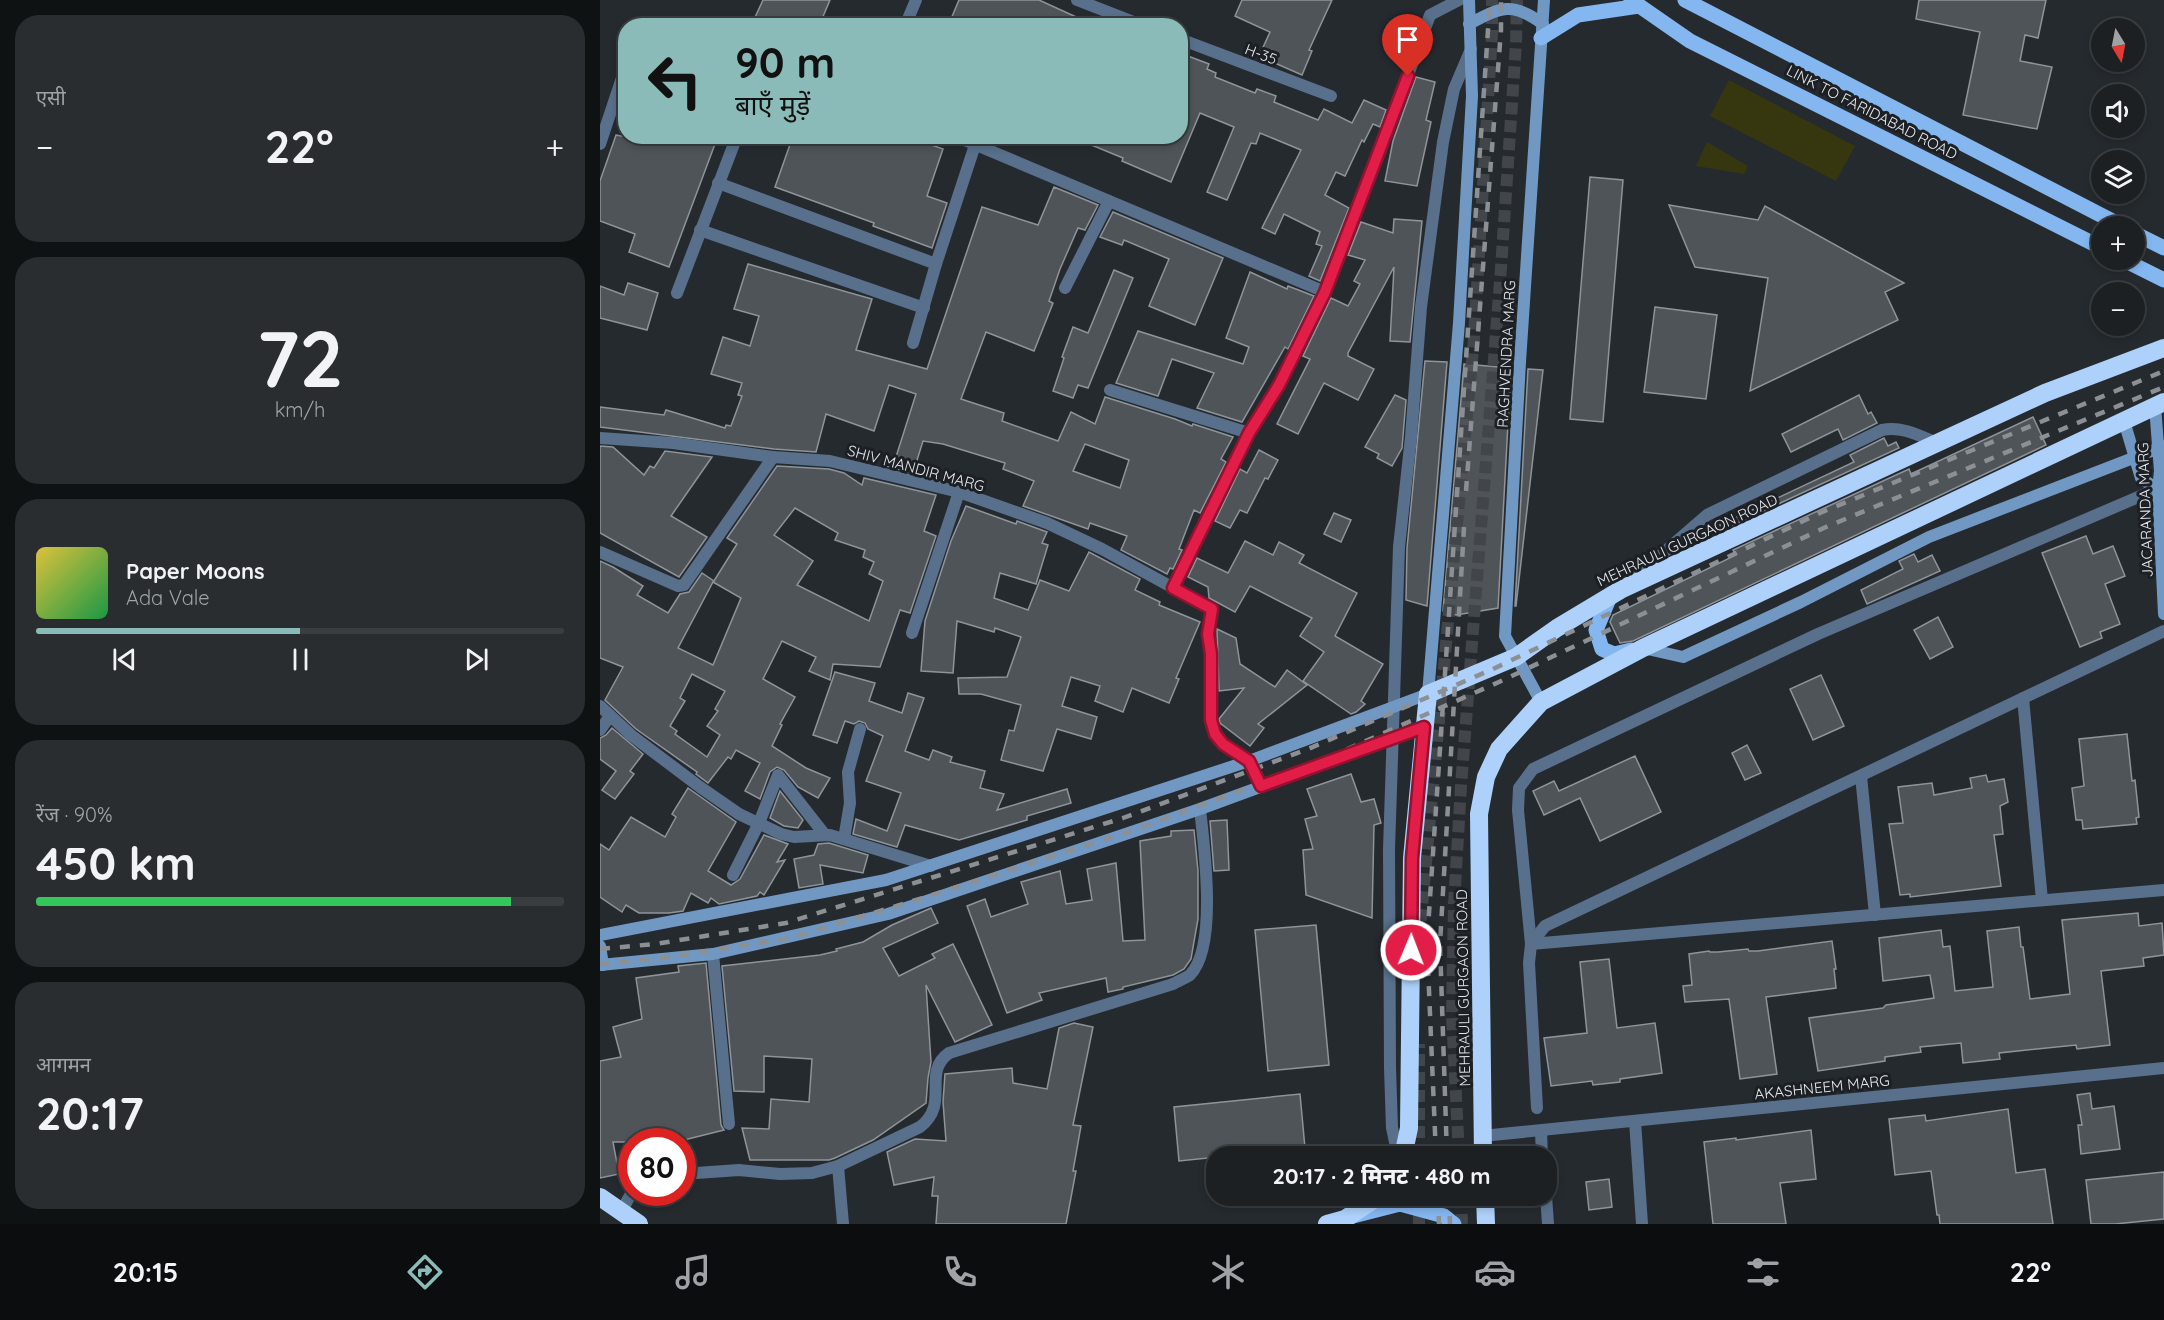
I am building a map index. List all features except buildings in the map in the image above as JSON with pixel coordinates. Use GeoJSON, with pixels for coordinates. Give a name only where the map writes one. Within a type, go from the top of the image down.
{"type":"FeatureCollection","features":[{"type":"Feature","properties":{"kind":"highway","name":"MEHRAULI GURGAON ROAD"},"geometry":{"type":"LineString","coordinates":[[1428,694],[1516,657],[1557,628],[1617,591],[2045,393],[2164,348]]}},
{"type":"Feature","properties":{"kind":"highway","name":"MEHRAULI GURGAON ROAD"},"geometry":{"type":"LineString","coordinates":[[1482,1146],[1479,814],[1486,777],[1498,749],[1541,702],[1643,648],[2160,404]]}},
{"type":"Feature","properties":{"kind":"highway"},"geometry":{"type":"LineString","coordinates":[[1405,1146],[1409,1128],[1412,858],[1428,694]]}},
{"type":"Feature","properties":{"kind":"highway"},"geometry":{"type":"LineString","coordinates":[[600,1197],[639,1224]]}},
{"type":"Feature","properties":{"kind":"highway"},"geometry":{"type":"LineString","coordinates":[[1327,1224],[1345,1219],[1364,1206]]}},
{"type":"Feature","properties":{"kind":"highway"},"geometry":{"type":"LineString","coordinates":[[1485,1206],[1486,1224]]}},
{"type":"Feature","properties":{"kind":"main road","name":"LINK TO FARIDABAD ROAD"},"geometry":{"type":"LineString","coordinates":[[1685,0],[2103,216]]}},
{"type":"Feature","properties":{"kind":"main road"},"geometry":{"type":"LineString","coordinates":[[1542,31],[1578,15],[1635,3]]}},
{"type":"Feature","properties":{"kind":"main road","name":"LINK TO FARIDABAD ROAD"},"geometry":{"type":"LineString","coordinates":[[1635,3],[1690,41],[2091,242]]}},
{"type":"Feature","properties":{"kind":"main road"},"geometry":{"type":"LineString","coordinates":[[2145,238],[2164,248]]}},
{"type":"Feature","properties":{"kind":"main road"},"geometry":{"type":"LineString","coordinates":[[2144,270],[2164,280]]}},
{"type":"Feature","properties":{"kind":"main road"},"geometry":{"type":"LineString","coordinates":[[1617,591],[1596,630],[1602,649],[1614,654],[1643,648]]}},
{"type":"Feature","properties":{"kind":"main road"},"geometry":{"type":"LineString","coordinates":[[1345,1219],[1400,1204],[1444,1216],[1454,1224]]}},
{"type":"Feature","properties":{"kind":"street"},"geometry":{"type":"LineString","coordinates":[[908,18],[916,0]]}},
{"type":"Feature","properties":{"kind":"street"},"geometry":{"type":"LineString","coordinates":[[1077,0],[1123,18]]}},
{"type":"Feature","properties":{"kind":"street"},"geometry":{"type":"LineString","coordinates":[[1173,588],[1249,433],[1279,385],[1325,292],[1430,15],[1460,0]]}},
{"type":"Feature","properties":{"kind":"street"},"geometry":{"type":"LineString","coordinates":[[600,934],[886,880],[1249,761],[1428,694],[1459,323],[1472,96],[1469,0]]}},
{"type":"Feature","properties":{"kind":"street","name":"RAGHVENDRA MARG"},"geometry":{"type":"LineString","coordinates":[[1541,702],[1505,636],[1544,0]]}},
{"type":"Feature","properties":{"kind":"street"},"geometry":{"type":"LineString","coordinates":[[1469,24],[1493,12],[1509,9],[1526,10],[1542,31]]}},
{"type":"Feature","properties":{"kind":"street","name":"H-35"},"geometry":{"type":"LineString","coordinates":[[1188,42],[1331,96]]}},
{"type":"Feature","properties":{"kind":"street"},"geometry":{"type":"LineString","coordinates":[[1396,1146],[1392,1128],[1389,849],[1399,547],[1421,307],[1443,142],[1454,89],[1471,49]]}},
{"type":"Feature","properties":{"kind":"street"},"geometry":{"type":"LineString","coordinates":[[600,144],[618,90]]}},
{"type":"Feature","properties":{"kind":"street"},"geometry":{"type":"LineString","coordinates":[[677,293],[734,144]]}},
{"type":"Feature","properties":{"kind":"street"},"geometry":{"type":"LineString","coordinates":[[913,343],[975,145],[1325,292]]}},
{"type":"Feature","properties":{"kind":"street"},"geometry":{"type":"LineString","coordinates":[[718,183],[936,264]]}},
{"type":"Feature","properties":{"kind":"street"},"geometry":{"type":"LineString","coordinates":[[1065,288],[1109,201]]}},
{"type":"Feature","properties":{"kind":"street"},"geometry":{"type":"LineString","coordinates":[[700,230],[924,308]]}},
{"type":"Feature","properties":{"kind":"street"},"geometry":{"type":"LineString","coordinates":[[1110,390],[1249,433]]}},
{"type":"Feature","properties":{"kind":"street","name":"JACARANDA MARG"},"geometry":{"type":"LineString","coordinates":[[2160,404],[2164,614]]}},
{"type":"Feature","properties":{"kind":"street"},"geometry":{"type":"LineString","coordinates":[[2124,421],[2141,478],[2161,488]]}},
{"type":"Feature","properties":{"kind":"street"},"geometry":{"type":"LineString","coordinates":[[1617,591],[1707,515],[1882,430],[1895,427],[1904,429],[1937,443]]}},
{"type":"Feature","properties":{"kind":"street","name":"SHIV MANDIR MARG"},"geometry":{"type":"LineString","coordinates":[[600,438],[672,443],[773,457],[830,461],[959,492],[1047,523],[1101,549],[1212,609],[1208,634],[1211,654],[1211,720],[1215,734],[1223,744],[1249,761]]}},
{"type":"Feature","properties":{"kind":"street"},"geometry":{"type":"LineString","coordinates":[[1643,648],[1683,657],[1801,602],[1929,537],[2161,447]]}},
{"type":"Feature","properties":{"kind":"street"},"geometry":{"type":"LineString","coordinates":[[600,552],[678,586],[684,585],[773,457]]}},
{"type":"Feature","properties":{"kind":"street"},"geometry":{"type":"LineString","coordinates":[[1537,1108],[1529,963],[1532,944],[1518,810],[1519,788],[1533,770],[1818,634],[2161,488]]}},
{"type":"Feature","properties":{"kind":"street"},"geometry":{"type":"LineString","coordinates":[[912,633],[959,492]]}},
{"type":"Feature","properties":{"kind":"street"},"geometry":{"type":"LineString","coordinates":[[1532,944],[1545,926],[2164,631]]}},
{"type":"Feature","properties":{"kind":"street"},"geometry":{"type":"LineString","coordinates":[[2023,698],[2042,900]]}},
{"type":"Feature","properties":{"kind":"street"},"geometry":{"type":"LineString","coordinates":[[600,706],[631,735],[700,787],[759,824],[794,837],[825,835],[844,839],[931,866]]}},
{"type":"Feature","properties":{"kind":"street"},"geometry":{"type":"LineString","coordinates":[[600,730],[610,716]]}},
{"type":"Feature","properties":{"kind":"street"},"geometry":{"type":"LineString","coordinates":[[600,946],[602,965],[713,954],[888,914],[1200,809],[1424,727]]}},
{"type":"Feature","properties":{"kind":"street"},"geometry":{"type":"LineString","coordinates":[[844,839],[850,803],[848,772],[860,729]]}},
{"type":"Feature","properties":{"kind":"street"},"geometry":{"type":"LineString","coordinates":[[1249,761],[1261,786]]}},
{"type":"Feature","properties":{"kind":"street"},"geometry":{"type":"LineString","coordinates":[[733,875],[759,824],[778,775],[825,835]]}},
{"type":"Feature","properties":{"kind":"street"},"geometry":{"type":"LineString","coordinates":[[1861,776],[1875,915]]}},
{"type":"Feature","properties":{"kind":"street"},"geometry":{"type":"LineString","coordinates":[[696,1173],[739,1170],[780,1174],[812,1173],[838,1166],[920,1127],[930,1119],[934,1110],[940,1059],[949,1053],[1173,984],[1190,975],[1198,961],[1204,941],[1207,885],[1200,809]]}},
{"type":"Feature","properties":{"kind":"street"},"geometry":{"type":"LineString","coordinates":[[1532,944],[2164,890]]}},
{"type":"Feature","properties":{"kind":"street"},"geometry":{"type":"LineString","coordinates":[[713,954],[729,1124]]}},
{"type":"Feature","properties":{"kind":"street","name":"AKASHNEEM MARG"},"geometry":{"type":"LineString","coordinates":[[1482,1136],[2164,1068]]}},
{"type":"Feature","properties":{"kind":"street"},"geometry":{"type":"LineString","coordinates":[[1635,1120],[1642,1224]]}},
{"type":"Feature","properties":{"kind":"street"},"geometry":{"type":"LineString","coordinates":[[1540,1131],[1541,1146]]}},
{"type":"Feature","properties":{"kind":"street"},"geometry":{"type":"LineString","coordinates":[[838,1166],[843,1224]]}},
{"type":"Feature","properties":{"kind":"street"},"geometry":{"type":"LineString","coordinates":[[621,1212],[624,1206]]}},
{"type":"Feature","properties":{"kind":"street"},"geometry":{"type":"LineString","coordinates":[[1547,1206],[1548,1224]]}},
{"type":"Feature","properties":{"kind":"shaded area"},"geometry":{"type":"Polygon","coordinates":[[[1729,80],[1855,146],[1836,181],[1710,116],[1729,80]]]}},
{"type":"Feature","properties":{"kind":"shaded area"},"geometry":{"type":"Polygon","coordinates":[[[1707,142],[1748,166],[1744,174],[1696,166],[1707,142]]]}},
{"type":"Feature","properties":{"kind":"tunnel"},"geometry":{"type":"LineString","coordinates":[[1419,939],[1474,338],[1492,0]]}},
{"type":"Feature","properties":{"kind":"tunnel"},"geometry":{"type":"LineString","coordinates":[[1459,1146],[1452,1015],[1454,904],[1501,268],[1517,0]]}},
{"type":"Feature","properties":{"kind":"tunnel"},"geometry":{"type":"LineString","coordinates":[[1419,1044],[1419,1146]]}},
{"type":"Feature","properties":{"kind":"tunnel"},"geometry":{"type":"LineString","coordinates":[[1419,1206],[1419,1224]]}},
{"type":"Feature","properties":{"kind":"tunnel"},"geometry":{"type":"LineString","coordinates":[[1461,1206],[1462,1224]]}},
{"type":"Feature","properties":{"kind":"railway"},"geometry":{"type":"LineString","coordinates":[[1436,1146],[1427,943],[1490,0]]}},
{"type":"Feature","properties":{"kind":"railway"},"geometry":{"type":"LineString","coordinates":[[1466,491],[1501,30],[1501,0]]}},
{"type":"Feature","properties":{"kind":"railway"},"geometry":{"type":"LineString","coordinates":[[600,949],[655,944],[786,923],[1123,818],[1308,749],[1493,669],[1820,513],[2164,371]]}},
{"type":"Feature","properties":{"kind":"railway"},"geometry":{"type":"LineString","coordinates":[[600,964],[657,959],[790,938],[1128,832],[1316,763],[1499,682],[1826,527],[2164,387]]}},
{"type":"Feature","properties":{"kind":"railway"},"geometry":{"type":"LineString","coordinates":[[1447,1146],[1440,944],[1464,527]]}},
{"type":"Feature","properties":{"kind":"railway"},"geometry":{"type":"LineString","coordinates":[[1438,1206],[1439,1224]]}},
{"type":"Feature","properties":{"kind":"railway"},"geometry":{"type":"LineString","coordinates":[[1449,1206],[1450,1224]]}},
{"type":"Feature","properties":{"kind":"route"},"geometry":{"type":"LineString","coordinates":[[1408,76],[1325,292],[1309,327],[1279,385],[1249,433],[1173,588],[1212,609],[1208,634],[1211,654],[1211,720],[1215,734],[1223,744],[1249,761],[1261,786],[1424,727],[1412,858],[1411,950]]}}]}
